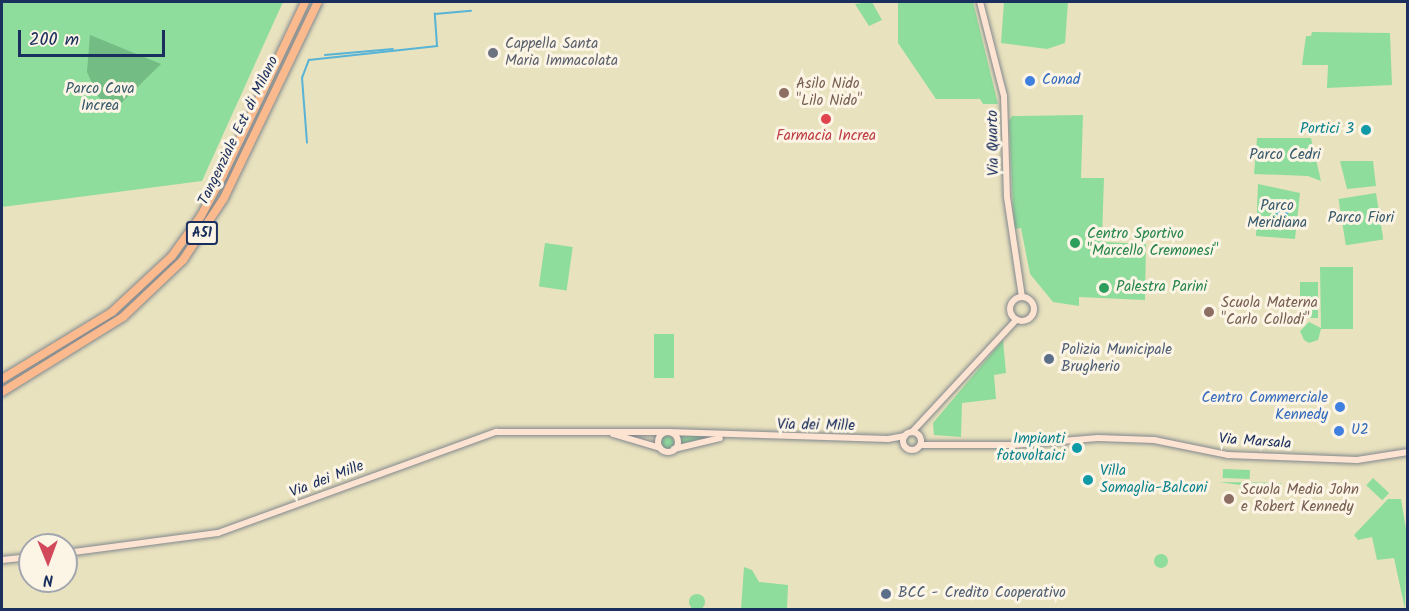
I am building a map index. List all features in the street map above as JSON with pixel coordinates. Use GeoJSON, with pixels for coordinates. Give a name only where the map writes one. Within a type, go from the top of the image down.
{"type":"FeatureCollection","features":[{"type":"Feature","properties":{"kind":"highway","name":"Tangenziale Est di Milano"},"geometry":{"type":"LineString","coordinates":[[2,379],[112,312],[177,250],[224,175],[305,2]]}},
{"type":"Feature","properties":{"kind":"highway","name":"Tangenziale Est di Milano"},"geometry":{"type":"LineString","coordinates":[[2,392],[118,321],[183,260],[224,198],[318,2]]}},
{"type":"Feature","properties":{"kind":"main road","name":"Via Quarto"},"geometry":{"type":"LineString","coordinates":[[980,2],[1005,101],[1007,201],[1019,298]]}},
{"type":"Feature","properties":{"kind":"main road"},"geometry":{"type":"LineString","coordinates":[[904,436],[904,445],[911,450],[921,440],[931,416],[1005,329],[1016,320],[1026,320],[1034,311],[1031,301],[1019,298],[1010,309],[1005,329]]}},
{"type":"Feature","properties":{"kind":"main road"},"geometry":{"type":"LineString","coordinates":[[1010,309],[1016,320]]}},
{"type":"Feature","properties":{"kind":"main road","name":"Via dei Mille"},"geometry":{"type":"LineString","coordinates":[[78,551],[213,534],[491,433],[668,432],[892,439],[912,432],[931,416]]}},
{"type":"Feature","properties":{"kind":"main road","name":"Via dei Mille"},"geometry":{"type":"LineString","coordinates":[[595,432],[660,448]]}},
{"type":"Feature","properties":{"kind":"main road"},"geometry":{"type":"LineString","coordinates":[[668,432],[677,438],[674,449],[666,452],[660,448],[658,438],[668,432]]}},
{"type":"Feature","properties":{"kind":"main road"},"geometry":{"type":"LineString","coordinates":[[912,432],[921,440]]}},
{"type":"Feature","properties":{"kind":"main road","name":"Via dei Mille"},"geometry":{"type":"LineString","coordinates":[[674,449],[740,436]]}},
{"type":"Feature","properties":{"kind":"main road","name":"Via Marsala"},"geometry":{"type":"LineString","coordinates":[[921,440],[1013,445],[1098,438],[1154,440],[1228,455],[1358,460],[1407,452]]}},
{"type":"Feature","properties":{"kind":"main road","name":"Via dei Mille"},"geometry":{"type":"LineString","coordinates":[[892,439],[904,445]]}},
{"type":"Feature","properties":{"kind":"main road"},"geometry":{"type":"LineString","coordinates":[[2,560],[18,558]]}},
{"type":"Feature","properties":{"kind":"green space","name":"Parco Cava Increa"},"geometry":{"type":"Polygon","coordinates":[[[2,2],[283,2],[202,181],[2,207],[2,2]]]}},
{"type":"Feature","properties":{"kind":"green space"},"geometry":{"type":"Polygon","coordinates":[[[872,2],[882,20],[869,26],[855,4],[872,2]]]}},
{"type":"Feature","properties":{"kind":"green space"},"geometry":{"type":"Polygon","coordinates":[[[898,2],[973,2],[998,104],[983,104],[980,99],[936,99],[898,43],[898,2]]]}},
{"type":"Feature","properties":{"kind":"green space"},"geometry":{"type":"Polygon","coordinates":[[[1004,2],[1068,2],[1065,43],[1047,49],[1001,43],[1004,2]]]}},
{"type":"Feature","properties":{"kind":"green space"},"geometry":{"type":"Polygon","coordinates":[[[1312,32],[1390,33],[1392,85],[1327,88],[1328,65],[1302,65],[1306,36],[1311,36],[1312,32]]]}},
{"type":"Feature","properties":{"kind":"green space"},"geometry":{"type":"Polygon","coordinates":[[[90,35],[161,64],[112,112],[98,96],[87,72],[90,35]]]}},
{"type":"Feature","properties":{"kind":"green space","name":"Centro Sportivo \"Marcello Cremonesi\""},"geometry":{"type":"Polygon","coordinates":[[[1083,115],[1081,178],[1104,178],[1102,238],[1106,242],[1146,244],[1145,300],[1079,297],[1079,306],[1053,302],[1030,274],[1021,228],[1014,229],[1009,121],[1012,116],[1083,115]]]}},
{"type":"Feature","properties":{"kind":"green space","name":"Parco Cedri"},"geometry":{"type":"Polygon","coordinates":[[[1257,138],[1311,138],[1321,181],[1308,176],[1254,174],[1257,138]]]}},
{"type":"Feature","properties":{"kind":"green space"},"geometry":{"type":"Polygon","coordinates":[[[1340,161],[1373,161],[1376,186],[1347,189],[1340,161]]]}},
{"type":"Feature","properties":{"kind":"green space","name":"Parco Meridiana"},"geometry":{"type":"Polygon","coordinates":[[[1258,184],[1300,193],[1295,239],[1256,236],[1258,184]]]}},
{"type":"Feature","properties":{"kind":"green space","name":"Parco Fiori"},"geometry":{"type":"Polygon","coordinates":[[[1376,193],[1383,239],[1346,245],[1338,199],[1376,193]]]}},
{"type":"Feature","properties":{"kind":"green space"},"geometry":{"type":"Polygon","coordinates":[[[545,243],[573,247],[567,290],[539,287],[545,243]]]}},
{"type":"Feature","properties":{"kind":"green space"},"geometry":{"type":"Polygon","coordinates":[[[1320,267],[1353,267],[1353,329],[1321,329],[1318,340],[1309,343],[1304,340],[1300,331],[1309,322],[1321,328],[1320,267]]]}},
{"type":"Feature","properties":{"kind":"green space"},"geometry":{"type":"Polygon","coordinates":[[[1300,282],[1318,282],[1318,318],[1300,318],[1300,282]]]}},
{"type":"Feature","properties":{"kind":"green space"},"geometry":{"type":"Polygon","coordinates":[[[654,334],[674,334],[674,378],[654,378],[654,334]]]}},
{"type":"Feature","properties":{"kind":"green space"},"geometry":{"type":"Polygon","coordinates":[[[1003,340],[1006,373],[994,375],[996,399],[962,403],[961,437],[934,435],[933,423],[1003,340]]]}},
{"type":"Feature","properties":{"kind":"green space"},"geometry":{"type":"Polygon","coordinates":[[[667,436],[672,438],[674,443],[672,448],[667,450],[662,448],[660,443],[662,438],[667,436]]]}},
{"type":"Feature","properties":{"kind":"green space"},"geometry":{"type":"Polygon","coordinates":[[[679,436],[708,436],[709,437],[681,445],[679,436]]]}},
{"type":"Feature","properties":{"kind":"green space"},"geometry":{"type":"Polygon","coordinates":[[[1223,469],[1250,470],[1250,479],[1223,478],[1223,469]]]}},
{"type":"Feature","properties":{"kind":"green space"},"geometry":{"type":"Polygon","coordinates":[[[1373,478],[1389,493],[1382,500],[1366,485],[1373,478]]]}},
{"type":"Feature","properties":{"kind":"green space"},"geometry":{"type":"Polygon","coordinates":[[[1219,482],[1281,483],[1281,486],[1259,485],[1258,495],[1240,495],[1240,485],[1219,482]]]}},
{"type":"Feature","properties":{"kind":"green space"},"geometry":{"type":"Polygon","coordinates":[[[1388,499],[1401,499],[1407,535],[1405,609],[1394,558],[1377,560],[1372,537],[1358,540],[1354,535],[1388,499]]]}},
{"type":"Feature","properties":{"kind":"green space"},"geometry":{"type":"Polygon","coordinates":[[[1161,554],[1166,556],[1168,561],[1166,566],[1161,568],[1156,566],[1154,561],[1156,556],[1161,554]]]}},
{"type":"Feature","properties":{"kind":"green space"},"geometry":{"type":"Polygon","coordinates":[[[744,567],[752,570],[759,582],[788,585],[787,609],[741,609],[744,567]]]}},
{"type":"Feature","properties":{"kind":"green space"},"geometry":{"type":"Polygon","coordinates":[[[694,594],[700,594],[705,602],[703,608],[694,610],[689,605],[689,599],[694,594]]]}},
{"type":"Feature","properties":{"kind":"water"},"geometry":{"type":"Polygon","coordinates":[[[1279,201],[1285,201],[1290,209],[1288,215],[1279,217],[1274,212],[1274,206],[1279,201]]]}},
{"type":"Feature","properties":{"kind":"waterway"},"geometry":{"type":"LineString","coordinates":[[307,143],[302,78],[309,60],[437,46],[435,14],[471,11]]}},
{"type":"Feature","properties":{"kind":"waterway"},"geometry":{"type":"LineString","coordinates":[[325,55],[393,49]]}},
{"type":"Feature","properties":{"kind":"place","name":"Cappella Santa Maria Immacolata"},"geometry":{"type":"Point","coordinates":[493,53]}},
{"type":"Feature","properties":{"kind":"place","name":"Conad"},"geometry":{"type":"Point","coordinates":[1030,81]}},
{"type":"Feature","properties":{"kind":"place","name":"Asilo Nido \"Lilo Nido\""},"geometry":{"type":"Point","coordinates":[784,93]}},
{"type":"Feature","properties":{"kind":"place","name":"Farmacia Increa"},"geometry":{"type":"Point","coordinates":[826,119]}},
{"type":"Feature","properties":{"kind":"place","name":"Portici 3"},"geometry":{"type":"Point","coordinates":[1366,130]}},
{"type":"Feature","properties":{"kind":"place","name":"Centro Sportivo \"Marcello Cremonesi\""},"geometry":{"type":"Point","coordinates":[1075,243]}},
{"type":"Feature","properties":{"kind":"place","name":"Palestra Parini"},"geometry":{"type":"Point","coordinates":[1104,288]}},
{"type":"Feature","properties":{"kind":"place","name":"Scuola Materna \"Carlo Collodi\""},"geometry":{"type":"Point","coordinates":[1209,312]}},
{"type":"Feature","properties":{"kind":"place","name":"Polizia Municipale Brugherio"},"geometry":{"type":"Point","coordinates":[1049,359]}},
{"type":"Feature","properties":{"kind":"place","name":"Centro Commerciale Kennedy"},"geometry":{"type":"Point","coordinates":[1340,407]}},
{"type":"Feature","properties":{"kind":"place","name":"U2"},"geometry":{"type":"Point","coordinates":[1339,431]}},
{"type":"Feature","properties":{"kind":"place","name":"Impianti fotovoltaici"},"geometry":{"type":"Point","coordinates":[1077,448]}},
{"type":"Feature","properties":{"kind":"place","name":"Villa Somaglia-Balconi"},"geometry":{"type":"Point","coordinates":[1088,480]}},
{"type":"Feature","properties":{"kind":"place","name":"Scuola Media John e Robert Kennedy"},"geometry":{"type":"Point","coordinates":[1229,499]}},
{"type":"Feature","properties":{"kind":"place","name":"BCC - Credito Cooperativo"},"geometry":{"type":"Point","coordinates":[886,594]}}]}
